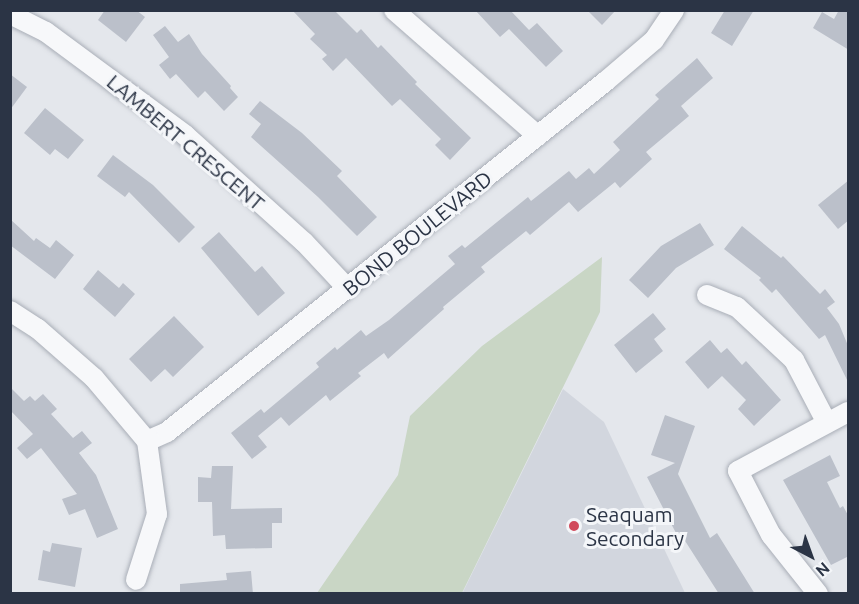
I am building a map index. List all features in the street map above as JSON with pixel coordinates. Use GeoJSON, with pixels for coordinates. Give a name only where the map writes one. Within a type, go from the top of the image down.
{"type":"FeatureCollection","features":[{"type":"Feature","properties":{"kind":"street"},"geometry":{"type":"LineString","coordinates":[[394,10],[538,136]]}},
{"type":"Feature","properties":{"kind":"street","name":"BOND BOULEVARD"},"geometry":{"type":"LineString","coordinates":[[147,441],[167,432],[538,136],[654,40],[674,10]]}},
{"type":"Feature","properties":{"kind":"street","name":"LAMBERT CRESCENT"},"geometry":{"type":"LineString","coordinates":[[10,14],[46,32],[185,135],[304,242],[347,288]]}},
{"type":"Feature","properties":{"kind":"street"},"geometry":{"type":"LineString","coordinates":[[707,295],[737,307],[794,360],[827,423]]}},
{"type":"Feature","properties":{"kind":"street"},"geometry":{"type":"LineString","coordinates":[[10,311],[38,329],[94,378],[147,441],[157,514],[135,580]]}},
{"type":"Feature","properties":{"kind":"street"},"geometry":{"type":"LineString","coordinates":[[818,594],[771,535],[738,471],[849,412]]}},
{"type":"Feature","properties":{"kind":"shaded area","name":"Seaquam Secondary"},"geometry":{"type":"Polygon","coordinates":[[[563,389],[604,422],[685,593],[462,594],[563,389]]]}},
{"type":"Feature","properties":{"kind":"green space"},"geometry":{"type":"Polygon","coordinates":[[[602,257],[600,312],[462,593],[317,593],[398,475],[410,416],[482,346],[602,257]]]}},
{"type":"Feature","properties":{"kind":"building"},"geometry":{"type":"Polygon","coordinates":[[[105,10],[136,10],[145,17],[126,42],[98,20],[105,10]]]}},
{"type":"Feature","properties":{"kind":"building"},"geometry":{"type":"Polygon","coordinates":[[[292,10],[334,10],[357,33],[361,29],[378,48],[381,45],[417,82],[415,84],[471,138],[450,160],[435,145],[441,139],[400,99],[392,106],[346,58],[333,71],[322,59],[327,55],[310,39],[315,34],[292,10]]]}},
{"type":"Feature","properties":{"kind":"building"},"geometry":{"type":"Polygon","coordinates":[[[475,10],[510,10],[529,30],[537,23],[563,51],[546,67],[509,29],[500,37],[475,10]]]}},
{"type":"Feature","properties":{"kind":"building"},"geometry":{"type":"Polygon","coordinates":[[[587,10],[616,10],[602,25],[587,10]]]}},
{"type":"Feature","properties":{"kind":"building"},"geometry":{"type":"Polygon","coordinates":[[[725,10],[754,10],[732,46],[711,33],[725,10]]]}},
{"type":"Feature","properties":{"kind":"building"},"geometry":{"type":"Polygon","coordinates":[[[839,10],[849,10],[849,50],[813,28],[822,12],[834,19],[839,10]]]}},
{"type":"Feature","properties":{"kind":"building"},"geometry":{"type":"Polygon","coordinates":[[[165,26],[178,42],[189,34],[202,54],[231,86],[230,88],[238,97],[224,111],[205,91],[198,98],[176,74],[170,79],[159,65],[169,57],[153,35],[165,26]]]}},
{"type":"Feature","properties":{"kind":"building"},"geometry":{"type":"Polygon","coordinates":[[[697,58],[713,78],[681,106],[689,116],[646,152],[652,159],[620,188],[615,182],[578,212],[569,202],[530,235],[526,231],[481,267],[485,272],[443,307],[444,309],[388,359],[384,353],[358,373],[361,376],[330,401],[326,395],[289,426],[281,417],[258,436],[267,447],[252,459],[231,433],[261,409],[264,413],[319,367],[316,363],[335,347],[337,350],[361,330],[366,336],[389,320],[455,264],[448,256],[462,245],[465,248],[528,197],[531,201],[569,171],[576,179],[589,168],[594,174],[620,150],[613,142],[659,99],[655,95],[697,58]]]}},
{"type":"Feature","properties":{"kind":"building"},"geometry":{"type":"Polygon","coordinates":[[[10,74],[27,87],[10,110],[10,74]]]}},
{"type":"Feature","properties":{"kind":"building"},"geometry":{"type":"Polygon","coordinates":[[[260,101],[302,133],[342,171],[337,176],[377,217],[357,236],[318,197],[251,137],[261,124],[249,114],[260,101]]]}},
{"type":"Feature","properties":{"kind":"building"},"geometry":{"type":"Polygon","coordinates":[[[45,108],[84,140],[68,159],[55,149],[50,155],[24,133],[45,108]]]}},
{"type":"Feature","properties":{"kind":"building"},"geometry":{"type":"Polygon","coordinates":[[[113,155],[153,185],[195,227],[179,243],[129,192],[125,197],[97,176],[113,155]]]}},
{"type":"Feature","properties":{"kind":"building"},"geometry":{"type":"Polygon","coordinates":[[[849,180],[849,220],[838,229],[818,205],[849,180]]]}},
{"type":"Feature","properties":{"kind":"building"},"geometry":{"type":"Polygon","coordinates":[[[10,219],[34,241],[36,238],[50,248],[56,240],[74,255],[55,279],[10,245],[10,219]]]}},
{"type":"Feature","properties":{"kind":"building"},"geometry":{"type":"Polygon","coordinates":[[[700,223],[714,245],[676,268],[648,298],[629,280],[661,246],[700,223]]]}},
{"type":"Feature","properties":{"kind":"building"},"geometry":{"type":"Polygon","coordinates":[[[742,226],[781,258],[783,256],[820,294],[825,289],[835,302],[827,308],[839,324],[849,348],[849,384],[825,335],[819,339],[776,289],[772,293],[759,280],[761,278],[724,249],[742,226]]]}},
{"type":"Feature","properties":{"kind":"building"},"geometry":{"type":"Polygon","coordinates":[[[219,232],[255,272],[262,266],[285,293],[258,316],[201,248],[219,232]]]}},
{"type":"Feature","properties":{"kind":"building"},"geometry":{"type":"Polygon","coordinates":[[[98,270],[119,288],[123,283],[135,294],[115,317],[83,289],[98,270]]]}},
{"type":"Feature","properties":{"kind":"building"},"geometry":{"type":"Polygon","coordinates":[[[653,313],[666,329],[654,339],[663,351],[636,373],[614,345],[653,313]]]}},
{"type":"Feature","properties":{"kind":"building"},"geometry":{"type":"Polygon","coordinates":[[[174,316],[204,347],[173,377],[165,369],[151,382],[129,359],[174,316]]]}},
{"type":"Feature","properties":{"kind":"building"},"geometry":{"type":"Polygon","coordinates":[[[710,340],[721,353],[727,348],[742,365],[746,361],[781,400],[754,426],[738,409],[746,400],[722,376],[708,389],[685,362],[710,340]]]}},
{"type":"Feature","properties":{"kind":"building"},"geometry":{"type":"Polygon","coordinates":[[[10,387],[24,401],[30,396],[35,401],[43,394],[57,409],[51,414],[73,438],[82,431],[92,443],[79,453],[96,475],[118,529],[97,538],[85,509],[69,515],[62,499],[77,494],[41,448],[27,459],[17,448],[33,434],[10,410],[10,387]]]}},
{"type":"Feature","properties":{"kind":"building"},"geometry":{"type":"Polygon","coordinates":[[[665,415],[695,426],[678,474],[710,538],[717,533],[755,594],[719,594],[680,533],[677,535],[647,477],[675,463],[651,455],[665,415]]]}},
{"type":"Feature","properties":{"kind":"building"},"geometry":{"type":"Polygon","coordinates":[[[830,455],[840,476],[827,482],[840,508],[843,506],[849,517],[849,556],[831,565],[783,480],[830,455]]]}},
{"type":"Feature","properties":{"kind":"building"},"geometry":{"type":"Polygon","coordinates":[[[212,466],[233,466],[231,509],[282,508],[282,523],[272,523],[272,548],[226,549],[225,535],[213,536],[212,502],[198,502],[198,477],[211,478],[212,466]]]}},
{"type":"Feature","properties":{"kind":"building"},"geometry":{"type":"Polygon","coordinates":[[[52,543],[82,548],[75,587],[38,580],[43,550],[50,552],[52,543]]]}},
{"type":"Feature","properties":{"kind":"building"},"geometry":{"type":"Polygon","coordinates":[[[251,571],[253,594],[180,594],[180,584],[227,580],[226,573],[251,571]]]}},
{"type":"Feature","properties":{"kind":"place","name":"Seaquam Secondary"},"geometry":{"type":"Point","coordinates":[574,526]}}]}
